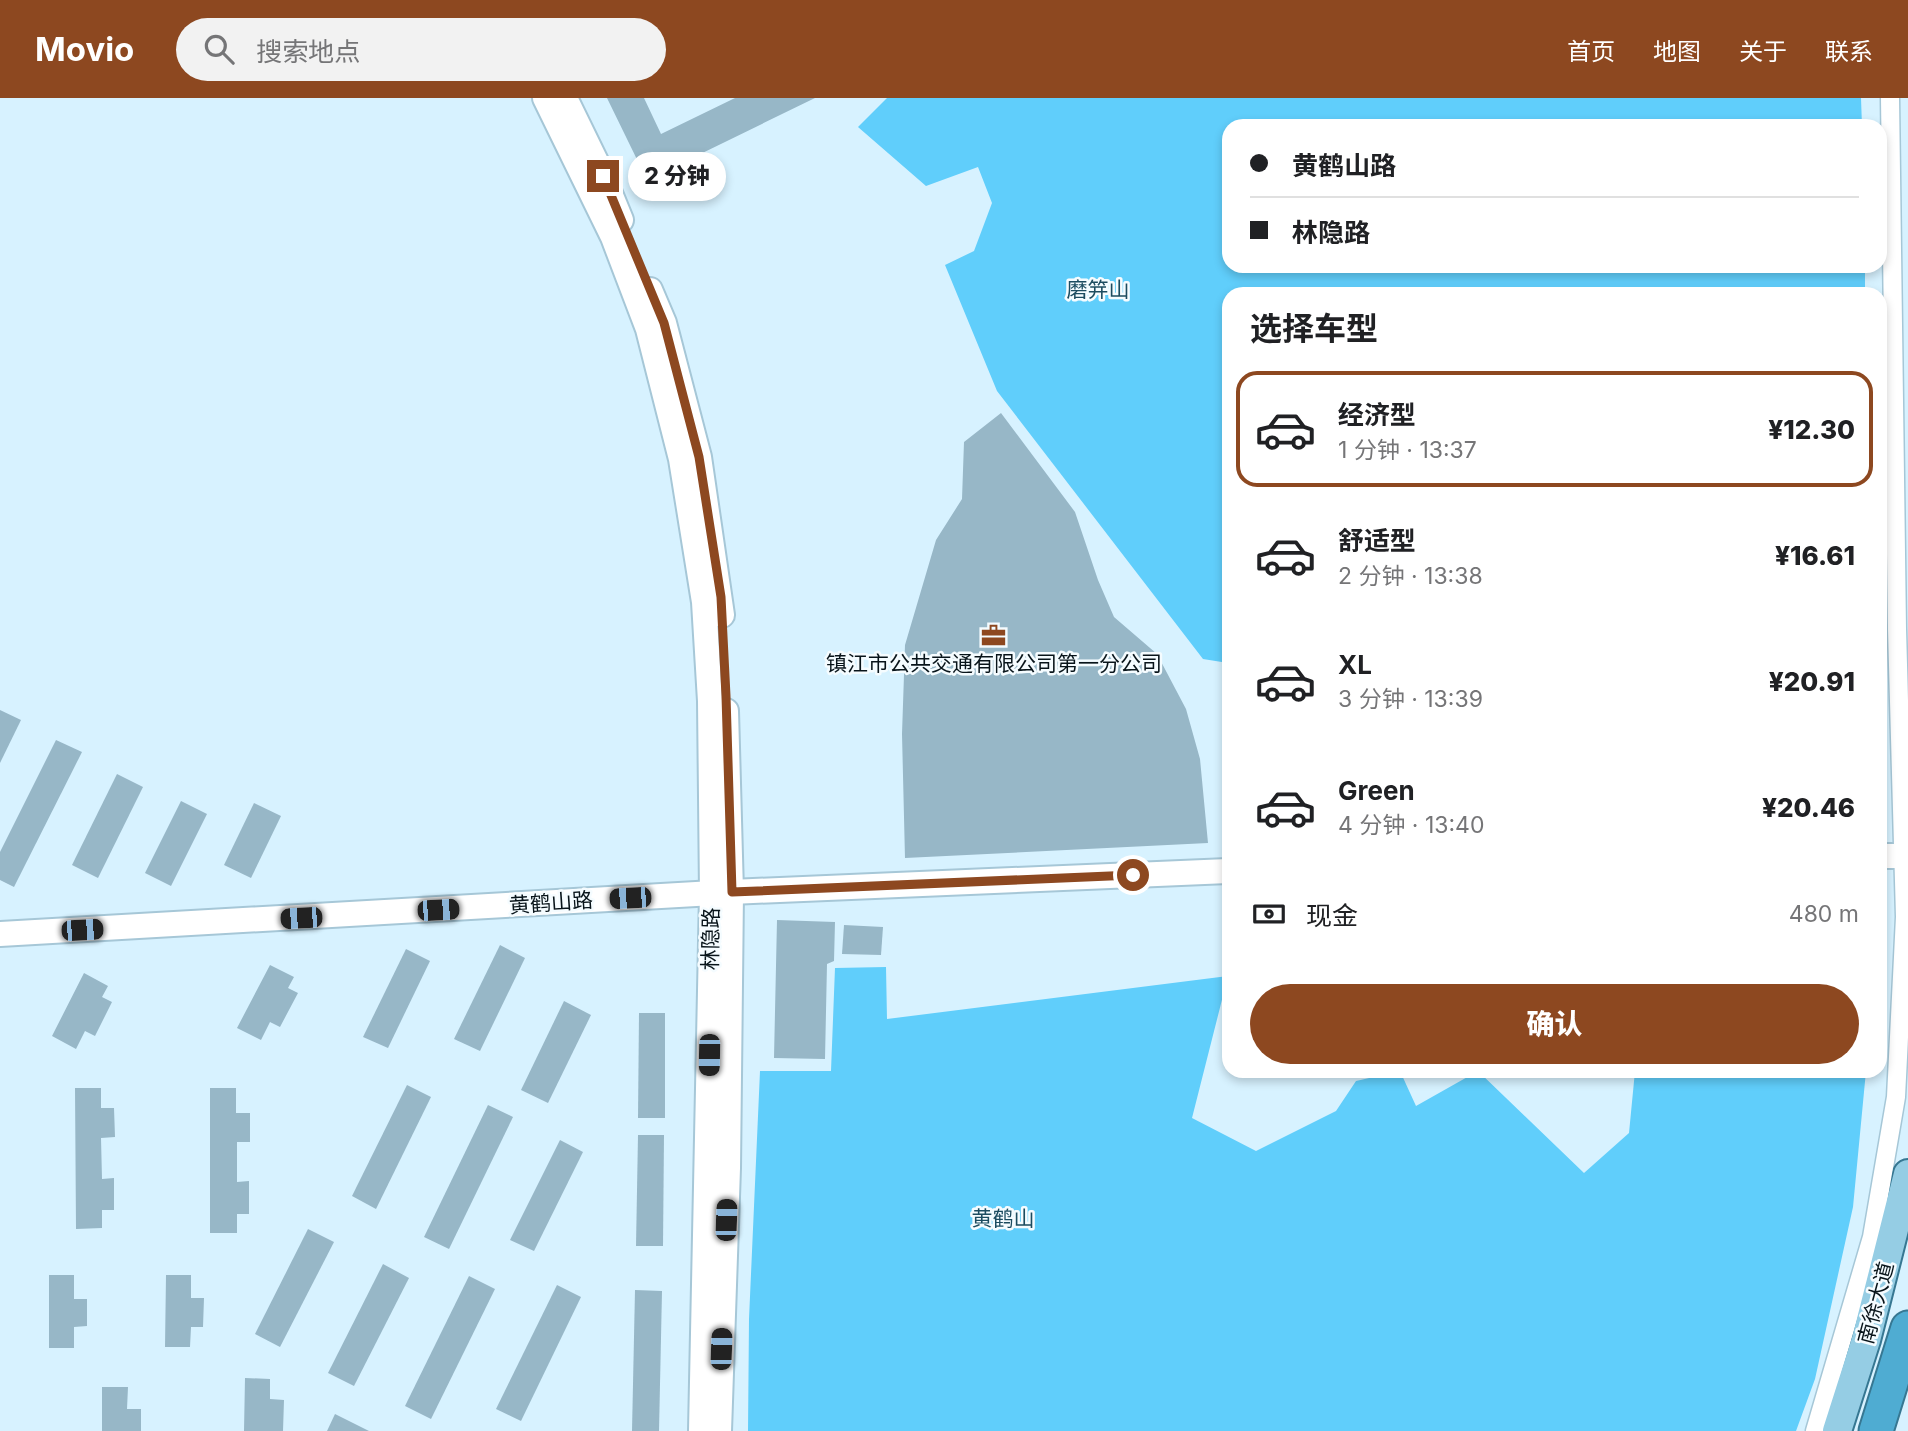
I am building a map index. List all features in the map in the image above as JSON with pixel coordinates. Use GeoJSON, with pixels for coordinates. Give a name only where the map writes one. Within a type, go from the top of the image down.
{"type":"FeatureCollection","features":[{"type":"Feature","properties":{"kind":"highway"},"geometry":{"type":"LineString","coordinates":[[1876,1431],[1908,1328]]}},
{"type":"Feature","properties":{"kind":"main road","name":"南徐大道"},"geometry":{"type":"LineString","coordinates":[[1838,1431],[1866,1340],[1908,1174]]}},
{"type":"Feature","properties":{"kind":"street","name":"林隐路"},"geometry":{"type":"LineString","coordinates":[[545,98],[613,237],[648,329],[681,459],[704,601],[722,893],[727,1168],[719,1431]]}},
{"type":"Feature","properties":{"kind":"street","name":"林隐路"},"geometry":{"type":"LineString","coordinates":[[565,98],[603,176],[664,323],[699,457],[721,597],[726,696],[722,893],[701,1431]]}},
{"type":"Feature","properties":{"kind":"street"},"geometry":{"type":"LineString","coordinates":[[1815,1431],[1872,1237],[1896,1097],[1905,917],[1897,856],[1890,98]]}},
{"type":"Feature","properties":{"kind":"street","name":"黄鹤山路"},"geometry":{"type":"LineString","coordinates":[[0,934],[722,893],[1222,871]]}},
{"type":"Feature","properties":{"kind":"green space","name":"磨笄山"},"geometry":{"type":"Polygon","coordinates":[[[887,98],[1861,98],[1862,119],[1222,119],[1222,273],[1865,273],[1865,287],[1222,287],[1222,662],[1203,659],[997,391],[945,265],[974,251],[992,203],[978,167],[926,186],[858,127],[887,98]]]}},
{"type":"Feature","properties":{"kind":"green space","name":"黄鹤山"},"geometry":{"type":"Polygon","coordinates":[[[886,967],[887,1019],[1222,977],[1222,1000],[1192,1118],[1256,1151],[1336,1111],[1356,1081],[1369,1078],[1403,1078],[1416,1106],[1466,1078],[1485,1078],[1584,1173],[1629,1133],[1634,1078],[1865,1078],[1853,1207],[1815,1379],[1796,1431],[748,1431],[749,1319],[760,1071],[831,1071],[835,968],[886,967]]]}},
{"type":"Feature","properties":{"kind":"building"},"geometry":{"type":"Polygon","coordinates":[[[607,98],[644,98],[661,134],[735,98],[815,98],[647,180],[607,98]]]}},
{"type":"Feature","properties":{"kind":"building"},"geometry":{"type":"Polygon","coordinates":[[[1001,413],[1075,512],[1098,580],[1114,617],[1157,654],[1186,709],[1200,759],[1208,843],[905,858],[902,734],[905,645],[936,540],[962,499],[964,442],[1001,413]]]}},
{"type":"Feature","properties":{"kind":"building"},"geometry":{"type":"Polygon","coordinates":[[[0,710],[21,720],[0,763],[0,710]]]}},
{"type":"Feature","properties":{"kind":"building"},"geometry":{"type":"Polygon","coordinates":[[[56,740],[82,752],[14,887],[0,880],[0,852],[56,740]]]}},
{"type":"Feature","properties":{"kind":"building"},"geometry":{"type":"Polygon","coordinates":[[[117,774],[143,787],[98,878],[72,865],[117,774]]]}},
{"type":"Feature","properties":{"kind":"building"},"geometry":{"type":"Polygon","coordinates":[[[181,801],[207,814],[171,886],[145,873],[181,801]]]}},
{"type":"Feature","properties":{"kind":"building"},"geometry":{"type":"Polygon","coordinates":[[[254,803],[281,816],[251,878],[224,865],[254,803]]]}},
{"type":"Feature","properties":{"kind":"building"},"geometry":{"type":"Polygon","coordinates":[[[777,920],[835,922],[834,961],[827,964],[825,1059],[774,1058],[777,920]]]}},
{"type":"Feature","properties":{"kind":"building"},"geometry":{"type":"Polygon","coordinates":[[[844,925],[883,927],[881,955],[842,954],[844,925]]]}},
{"type":"Feature","properties":{"kind":"building"},"geometry":{"type":"Polygon","coordinates":[[[500,945],[525,958],[480,1051],[454,1039],[500,945]]]}},
{"type":"Feature","properties":{"kind":"building"},"geometry":{"type":"Polygon","coordinates":[[[406,949],[430,961],[388,1048],[363,1037],[406,949]]]}},
{"type":"Feature","properties":{"kind":"building"},"geometry":{"type":"Polygon","coordinates":[[[270,965],[294,977],[288,988],[298,993],[280,1027],[270,1022],[261,1040],[237,1028],[270,965]]]}},
{"type":"Feature","properties":{"kind":"building"},"geometry":{"type":"Polygon","coordinates":[[[84,973],[108,986],[102,997],[112,1002],[95,1036],[85,1031],[76,1049],[52,1036],[84,973]]]}},
{"type":"Feature","properties":{"kind":"building"},"geometry":{"type":"Polygon","coordinates":[[[564,1001],[591,1015],[548,1103],[521,1090],[564,1001]]]}},
{"type":"Feature","properties":{"kind":"building"},"geometry":{"type":"Polygon","coordinates":[[[639,1013],[665,1013],[665,1118],[638,1118],[639,1013]]]}},
{"type":"Feature","properties":{"kind":"building"},"geometry":{"type":"Polygon","coordinates":[[[407,1085],[431,1097],[376,1209],[352,1196],[407,1085]]]}},
{"type":"Feature","properties":{"kind":"building"},"geometry":{"type":"Polygon","coordinates":[[[75,1088],[101,1088],[101,1108],[114,1108],[115,1137],[101,1138],[102,1179],[114,1178],[114,1210],[102,1210],[102,1228],[76,1229],[75,1088]]]}},
{"type":"Feature","properties":{"kind":"building"},"geometry":{"type":"Polygon","coordinates":[[[210,1088],[236,1088],[236,1113],[250,1113],[250,1142],[237,1142],[237,1182],[249,1181],[249,1214],[237,1214],[237,1233],[210,1233],[210,1088]]]}},
{"type":"Feature","properties":{"kind":"building"},"geometry":{"type":"Polygon","coordinates":[[[488,1105],[513,1117],[449,1249],[424,1237],[488,1105]]]}},
{"type":"Feature","properties":{"kind":"building"},"geometry":{"type":"Polygon","coordinates":[[[638,1135],[664,1135],[663,1246],[636,1246],[638,1135]]]}},
{"type":"Feature","properties":{"kind":"building"},"geometry":{"type":"Polygon","coordinates":[[[560,1140],[583,1152],[534,1251],[510,1240],[560,1140]]]}},
{"type":"Feature","properties":{"kind":"building"},"geometry":{"type":"Polygon","coordinates":[[[308,1229],[334,1242],[280,1347],[255,1334],[308,1229]]]}},
{"type":"Feature","properties":{"kind":"building"},"geometry":{"type":"Polygon","coordinates":[[[383,1264],[409,1278],[354,1386],[328,1373],[383,1264]]]}},
{"type":"Feature","properties":{"kind":"building"},"geometry":{"type":"Polygon","coordinates":[[[49,1275],[74,1275],[74,1299],[87,1299],[87,1326],[74,1327],[74,1348],[49,1348],[49,1275]]]}},
{"type":"Feature","properties":{"kind":"building"},"geometry":{"type":"Polygon","coordinates":[[[166,1275],[191,1275],[191,1298],[204,1298],[203,1327],[191,1327],[190,1347],[165,1347],[166,1275]]]}},
{"type":"Feature","properties":{"kind":"building"},"geometry":{"type":"Polygon","coordinates":[[[469,1276],[495,1289],[431,1419],[405,1406],[469,1276]]]}},
{"type":"Feature","properties":{"kind":"building"},"geometry":{"type":"Polygon","coordinates":[[[557,1285],[581,1297],[521,1421],[496,1409],[557,1285]]]}},
{"type":"Feature","properties":{"kind":"building"},"geometry":{"type":"Polygon","coordinates":[[[635,1290],[662,1291],[659,1431],[632,1431],[635,1290]]]}},
{"type":"Feature","properties":{"kind":"building"},"geometry":{"type":"Polygon","coordinates":[[[245,1378],[270,1379],[270,1399],[284,1400],[283,1431],[244,1431],[245,1378]]]}},
{"type":"Feature","properties":{"kind":"building"},"geometry":{"type":"Polygon","coordinates":[[[102,1387],[128,1387],[127,1409],[141,1409],[141,1431],[102,1431],[102,1387]]]}},
{"type":"Feature","properties":{"kind":"building"},"geometry":{"type":"Polygon","coordinates":[[[335,1414],[369,1431],[327,1431],[335,1414]]]}},
{"type":"Feature","properties":{"kind":"place","name":"镇江市公共交通有限公司第一分公司"},"geometry":{"type":"Point","coordinates":[994,635]}},
{"type":"Feature","properties":{"kind":"route"},"geometry":{"type":"LineString","coordinates":[[603,176],[664,323],[699,457],[721,597],[732,892],[1133,875]]}}]}
